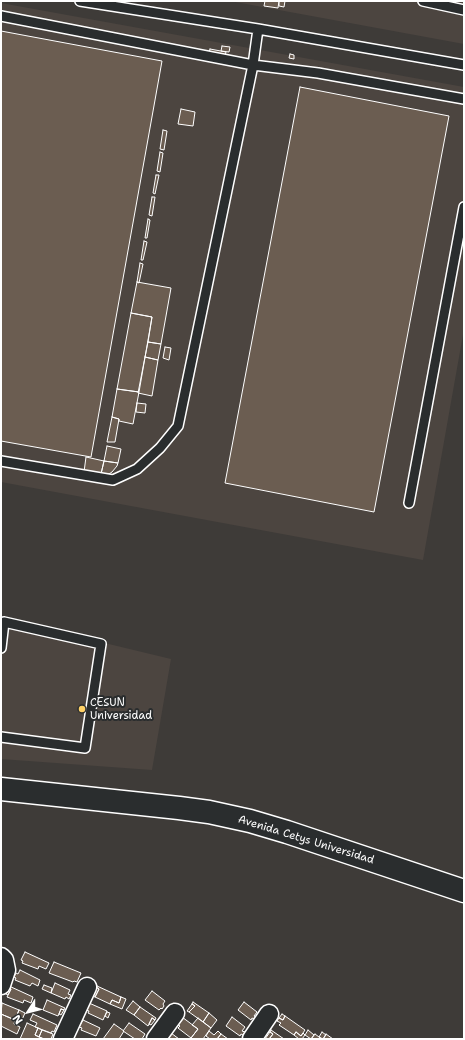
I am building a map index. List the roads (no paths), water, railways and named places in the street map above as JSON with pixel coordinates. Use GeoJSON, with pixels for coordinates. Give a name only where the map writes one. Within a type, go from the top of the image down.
{"type":"FeatureCollection","features":[{"type":"Feature","properties":{"kind":"main road","name":"Avenida Cetys Universidad"},"geometry":{"type":"LineString","coordinates":[[1,789],[179,808],[209,812],[250,821],[464,891]]}},
{"type":"Feature","properties":{"kind":"street"},"geometry":{"type":"LineString","coordinates":[[1,956],[4,960],[6,970],[1,985]]}},
{"type":"Feature","properties":{"kind":"street"},"geometry":{"type":"LineString","coordinates":[[63,1039],[87,987]]}},
{"type":"Feature","properties":{"kind":"street"},"geometry":{"type":"LineString","coordinates":[[156,1039],[175,1013]]}},
{"type":"Feature","properties":{"kind":"street"},"geometry":{"type":"LineString","coordinates":[[252,1039],[269,1014]]}},
{"type":"Feature","properties":{"kind":"lane"},"geometry":{"type":"LineString","coordinates":[[80,1],[258,29],[464,65]]}},
{"type":"Feature","properties":{"kind":"lane"},"geometry":{"type":"LineString","coordinates":[[423,1],[464,10]]}},
{"type":"Feature","properties":{"kind":"lane"},"geometry":{"type":"LineString","coordinates":[[1,16],[253,65],[318,73],[464,99]]}},
{"type":"Feature","properties":{"kind":"lane"},"geometry":{"type":"LineString","coordinates":[[1,461],[113,480],[137,469],[160,448],[178,426],[253,65],[258,29]]}},
{"type":"Feature","properties":{"kind":"lane"},"geometry":{"type":"LineString","coordinates":[[409,503],[464,207]]}},
{"type":"Feature","properties":{"kind":"lane"},"geometry":{"type":"LineString","coordinates":[[1,648],[4,622],[102,644],[85,748],[1,738]]}},
{"type":"Feature","properties":{"kind":"place","name":"CESUN Universidad"},"geometry":{"type":"Point","coordinates":[82,709]}}]}
